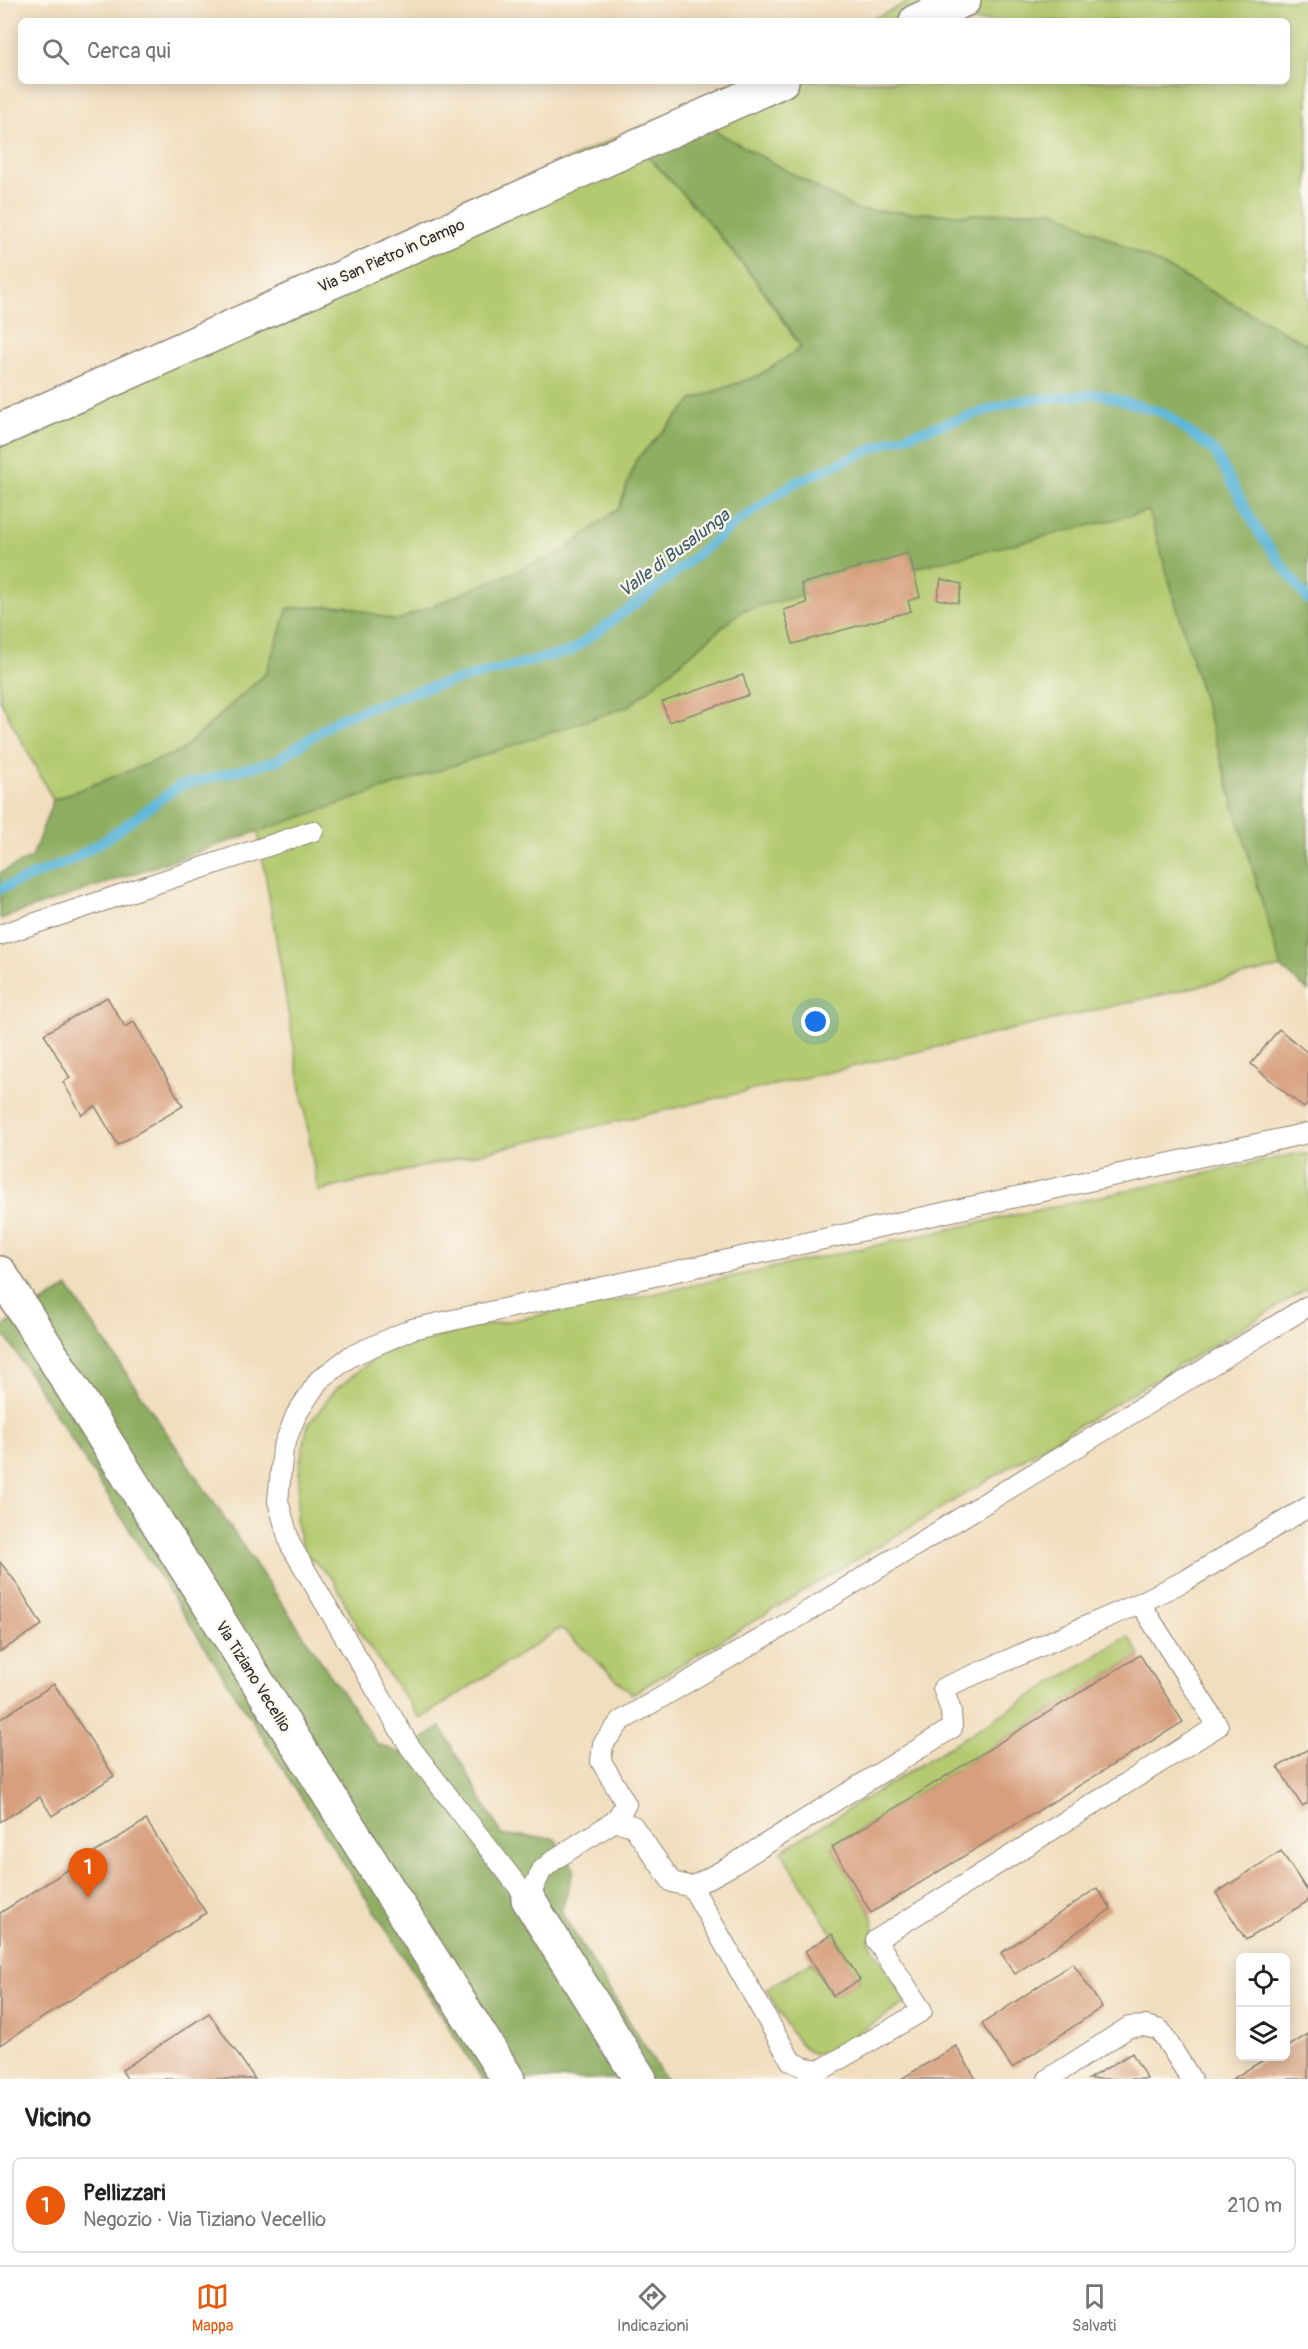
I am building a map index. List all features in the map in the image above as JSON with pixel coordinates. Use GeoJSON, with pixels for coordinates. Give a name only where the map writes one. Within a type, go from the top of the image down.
{"type":"FeatureCollection","features":[{"type":"Feature","properties":{"kind":"street"},"geometry":{"type":"LineString","coordinates":[[923,18],[963,0]]}},
{"type":"Feature","properties":{"kind":"street","name":"Via San Pietro in Campo"},"geometry":{"type":"LineString","coordinates":[[0,430],[775,84]]}},
{"type":"Feature","properties":{"kind":"street","name":"Via Tiziano Vecellio"},"geometry":{"type":"LineString","coordinates":[[0,1273],[508,2079]]}},
{"type":"Feature","properties":{"kind":"street"},"geometry":{"type":"LineString","coordinates":[[528,1899],[640,2079]]}},
{"type":"Feature","properties":{"kind":"lane"},"geometry":{"type":"LineString","coordinates":[[0,935],[313,831]]}},
{"type":"Feature","properties":{"kind":"lane"},"geometry":{"type":"LineString","coordinates":[[1308,1132],[412,1329],[351,1356],[319,1380],[296,1415],[283,1448],[278,1501],[290,1544],[410,1747],[528,1899],[542,1870],[555,1859],[615,1821],[626,1804],[601,1761],[603,1744],[621,1721],[795,1619],[1308,1306]]}},
{"type":"Feature","properties":{"kind":"lane"},"geometry":{"type":"LineString","coordinates":[[615,1821],[633,1826],[672,1882],[692,1887],[729,1867],[952,1728],[951,1711],[943,1688],[1140,1603],[1186,1580],[1308,1507]]}},
{"type":"Feature","properties":{"kind":"lane"},"geometry":{"type":"LineString","coordinates":[[692,1887],[791,2061],[805,2068],[821,2070],[922,2011],[876,1940],[1218,1726],[1140,1603]]}},
{"type":"Feature","properties":{"kind":"lane"},"geometry":{"type":"LineString","coordinates":[[1048,2079],[1129,2027],[1145,2026],[1160,2030],[1191,2079]]}},
{"type":"Feature","properties":{"kind":"green space"},"geometry":{"type":"Polygon","coordinates":[[[913,0],[1308,0],[1308,345],[1181,275],[1053,210],[961,215],[857,210],[678,110],[733,84],[1290,84],[1290,18],[874,18],[913,0]]]}},
{"type":"Feature","properties":{"kind":"green space"},"geometry":{"type":"Polygon","coordinates":[[[678,110],[857,210],[961,215],[1053,210],[1181,275],[1308,345],[1308,991],[1281,967],[1149,511],[743,610],[629,706],[0,919],[0,873],[32,857],[53,800],[181,751],[266,673],[288,608],[346,606],[396,621],[562,552],[619,508],[636,460],[694,399],[760,375],[801,348],[742,262],[697,209],[626,133],[678,110]]]}},
{"type":"Feature","properties":{"kind":"green space"},"geometry":{"type":"Polygon","coordinates":[[[626,133],[703,216],[756,281],[801,348],[760,375],[694,399],[636,460],[619,508],[562,552],[396,621],[346,606],[289,608],[266,673],[181,751],[53,800],[0,700],[0,422],[626,133]]]}},
{"type":"Feature","properties":{"kind":"green space"},"geometry":{"type":"Polygon","coordinates":[[[1149,510],[1281,967],[318,1191],[258,831],[629,706],[743,610],[1149,510]]]}},
{"type":"Feature","properties":{"kind":"green space"},"geometry":{"type":"Polygon","coordinates":[[[1295,1154],[1308,1154],[1308,1288],[632,1694],[561,1628],[420,1719],[363,1638],[333,1579],[304,1552],[296,1523],[300,1462],[308,1425],[335,1390],[378,1355],[482,1326],[643,1296],[1295,1154]]]}},
{"type":"Feature","properties":{"kind":"green space"},"geometry":{"type":"Polygon","coordinates":[[[68,1287],[377,1744],[401,1753],[441,1727],[502,1835],[555,1838],[574,1869],[561,1912],[665,2079],[482,2079],[0,1328],[68,1287]]]}},
{"type":"Feature","properties":{"kind":"green space"},"geometry":{"type":"Polygon","coordinates":[[[1128,1636],[1140,1655],[832,1847],[871,1913],[874,1929],[869,1941],[906,2003],[828,2052],[819,2054],[810,2052],[792,2033],[766,1989],[811,1962],[833,1996],[860,1980],[781,1851],[1128,1636]]]}},
{"type":"Feature","properties":{"kind":"building"},"geometry":{"type":"Polygon","coordinates":[[[909,553],[920,597],[908,601],[911,611],[793,644],[784,610],[807,603],[801,584],[909,553]]]}},
{"type":"Feature","properties":{"kind":"building"},"geometry":{"type":"Polygon","coordinates":[[[941,579],[962,584],[958,603],[937,599],[941,579]]]}},
{"type":"Feature","properties":{"kind":"building"},"geometry":{"type":"Polygon","coordinates":[[[743,675],[749,695],[669,722],[662,702],[743,675]]]}},
{"type":"Feature","properties":{"kind":"building"},"geometry":{"type":"Polygon","coordinates":[[[107,997],[125,1027],[134,1022],[183,1106],[118,1145],[95,1106],[82,1115],[63,1082],[70,1078],[44,1034],[107,997]]]}},
{"type":"Feature","properties":{"kind":"building"},"geometry":{"type":"Polygon","coordinates":[[[1279,1029],[1308,1053],[1308,1103],[1304,1108],[1251,1064],[1279,1029]]]}},
{"type":"Feature","properties":{"kind":"building"},"geometry":{"type":"Polygon","coordinates":[[[0,1562],[15,1581],[42,1625],[0,1652],[0,1562]]]}},
{"type":"Feature","properties":{"kind":"building"},"geometry":{"type":"Polygon","coordinates":[[[1140,1655],[1183,1722],[871,1913],[832,1847],[1140,1655]]]}},
{"type":"Feature","properties":{"kind":"building"},"geometry":{"type":"Polygon","coordinates":[[[54,1684],[114,1776],[52,1816],[40,1797],[0,1822],[0,1719],[54,1684]]]}},
{"type":"Feature","properties":{"kind":"building"},"geometry":{"type":"Polygon","coordinates":[[[1308,1749],[1308,1803],[1302,1806],[1278,1767],[1308,1749]]]}},
{"type":"Feature","properties":{"kind":"building"},"geometry":{"type":"Polygon","coordinates":[[[146,1820],[206,1913],[0,2045],[0,1913],[146,1820]]]}},
{"type":"Feature","properties":{"kind":"building"},"geometry":{"type":"Polygon","coordinates":[[[1281,1851],[1308,1892],[1308,1901],[1246,1940],[1216,1893],[1281,1851]]]}},
{"type":"Feature","properties":{"kind":"building"},"geometry":{"type":"Polygon","coordinates":[[[1097,1888],[1111,1909],[1015,1974],[1001,1953],[1097,1888]]]}},
{"type":"Feature","properties":{"kind":"building"},"geometry":{"type":"Polygon","coordinates":[[[832,1934],[860,1980],[833,1996],[805,1951],[832,1934]]]}},
{"type":"Feature","properties":{"kind":"building"},"geometry":{"type":"Polygon","coordinates":[[[1073,1963],[1102,2007],[1012,2068],[982,2024],[1073,1963]]]}},
{"type":"Feature","properties":{"kind":"building"},"geometry":{"type":"Polygon","coordinates":[[[209,2013],[255,2079],[127,2079],[122,2070],[209,2013]]]}},
{"type":"Feature","properties":{"kind":"building"},"geometry":{"type":"Polygon","coordinates":[[[1308,2034],[1308,2079],[1232,2079],[1262,2061],[1290,2061],[1290,2045],[1308,2034]]]}},
{"type":"Feature","properties":{"kind":"building"},"geometry":{"type":"Polygon","coordinates":[[[956,2046],[976,2079],[901,2079],[956,2046]]]}},
{"type":"Feature","properties":{"kind":"building"},"geometry":{"type":"Polygon","coordinates":[[[1132,2053],[1147,2079],[1088,2079],[1132,2053]]]}},
{"type":"Feature","properties":{"kind":"waterway","name":"Valle di Busalunga"},"geometry":{"type":"LineString","coordinates":[[0,889],[69,861],[105,840],[179,786],[276,761],[338,719],[422,689],[571,651],[649,594],[736,523],[794,483],[893,440],[1016,401],[1099,394],[1164,413],[1215,452],[1259,533],[1308,600]]}},
{"type":"Feature","properties":{"kind":"place","name":"Pellizzari"},"geometry":{"type":"Point","coordinates":[88,1898]}}]}
